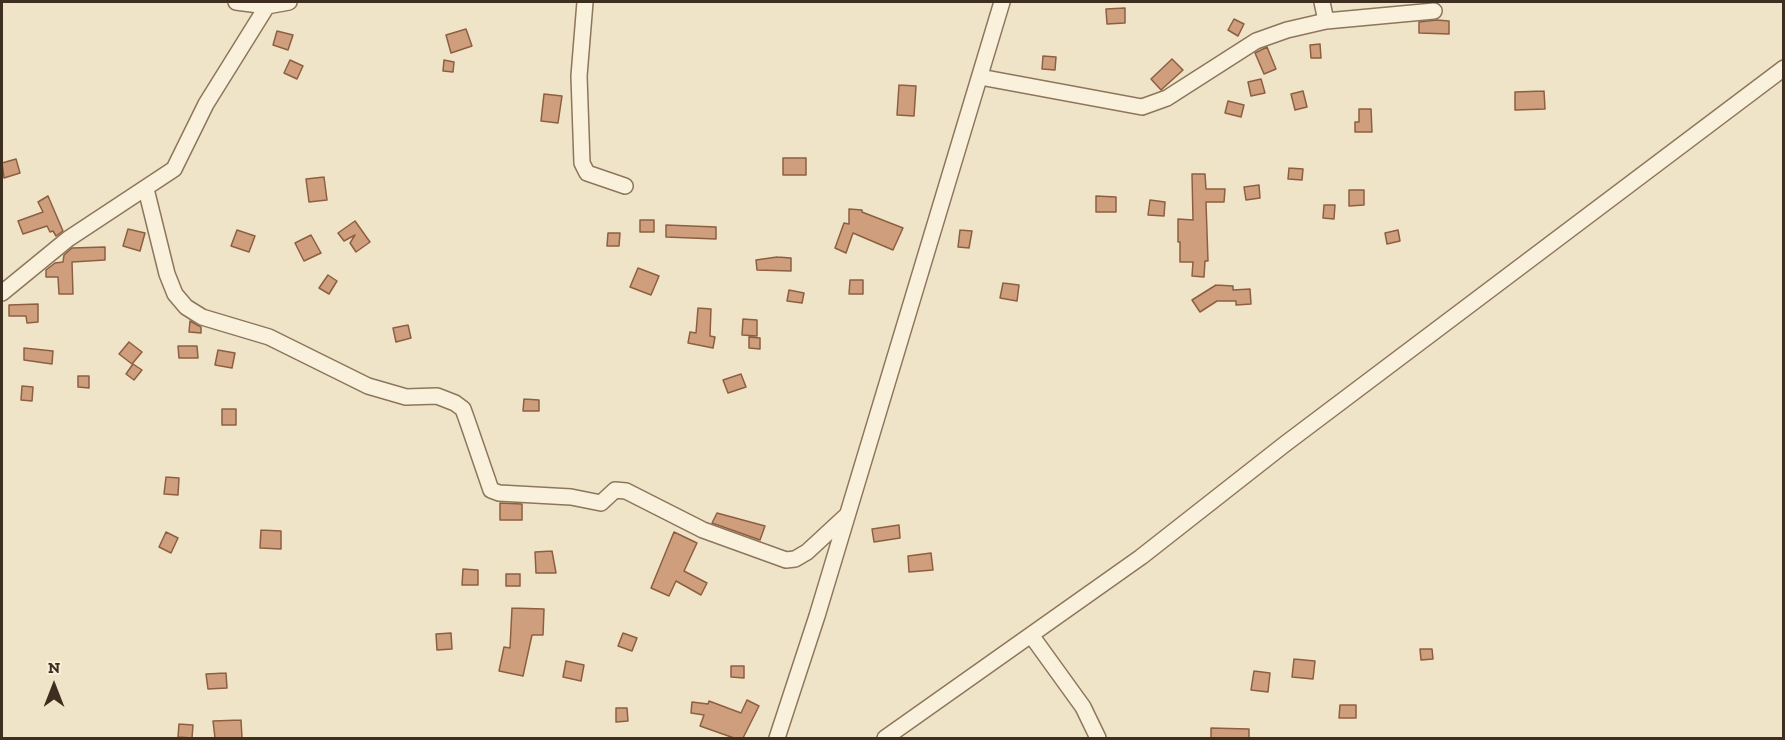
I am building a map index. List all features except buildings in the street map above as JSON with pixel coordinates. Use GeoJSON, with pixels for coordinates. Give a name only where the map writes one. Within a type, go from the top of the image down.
{"type":"FeatureCollection","features":[{"type":"Feature","properties":{"kind":"street"},"geometry":{"type":"LineString","coordinates":[[236,2],[267,6],[289,2]]}},
{"type":"Feature","properties":{"kind":"street"},"geometry":{"type":"LineString","coordinates":[[585,2],[579,76],[582,163],[587,173],[625,186]]}},
{"type":"Feature","properties":{"kind":"street"},"geometry":{"type":"LineString","coordinates":[[777,738],[1002,2]]}},
{"type":"Feature","properties":{"kind":"street"},"geometry":{"type":"LineString","coordinates":[[1322,2],[1326,21]]}},
{"type":"Feature","properties":{"kind":"street"},"geometry":{"type":"LineString","coordinates":[[2,293],[68,239],[146,189],[174,168],[206,104],[267,6]]}},
{"type":"Feature","properties":{"kind":"street"},"geometry":{"type":"LineString","coordinates":[[980,77],[1142,107],[1167,98],[1256,41],[1287,30],[1326,21],[1434,11]]}},
{"type":"Feature","properties":{"kind":"street"},"geometry":{"type":"LineString","coordinates":[[885,738],[1141,557],[1285,444],[1784,68]]}},
{"type":"Feature","properties":{"kind":"street"},"geometry":{"type":"LineString","coordinates":[[146,189],[167,274],[175,294],[186,307],[218,322],[269,337],[368,387],[406,397],[437,396],[455,403],[463,409],[491,490],[499,493],[571,497],[600,503],[615,490],[626,491],[703,530],[786,560],[795,559],[807,552],[847,515]]}},
{"type":"Feature","properties":{"kind":"street"},"geometry":{"type":"LineString","coordinates":[[1031,635],[1083,707],[1098,738]]}}]}
